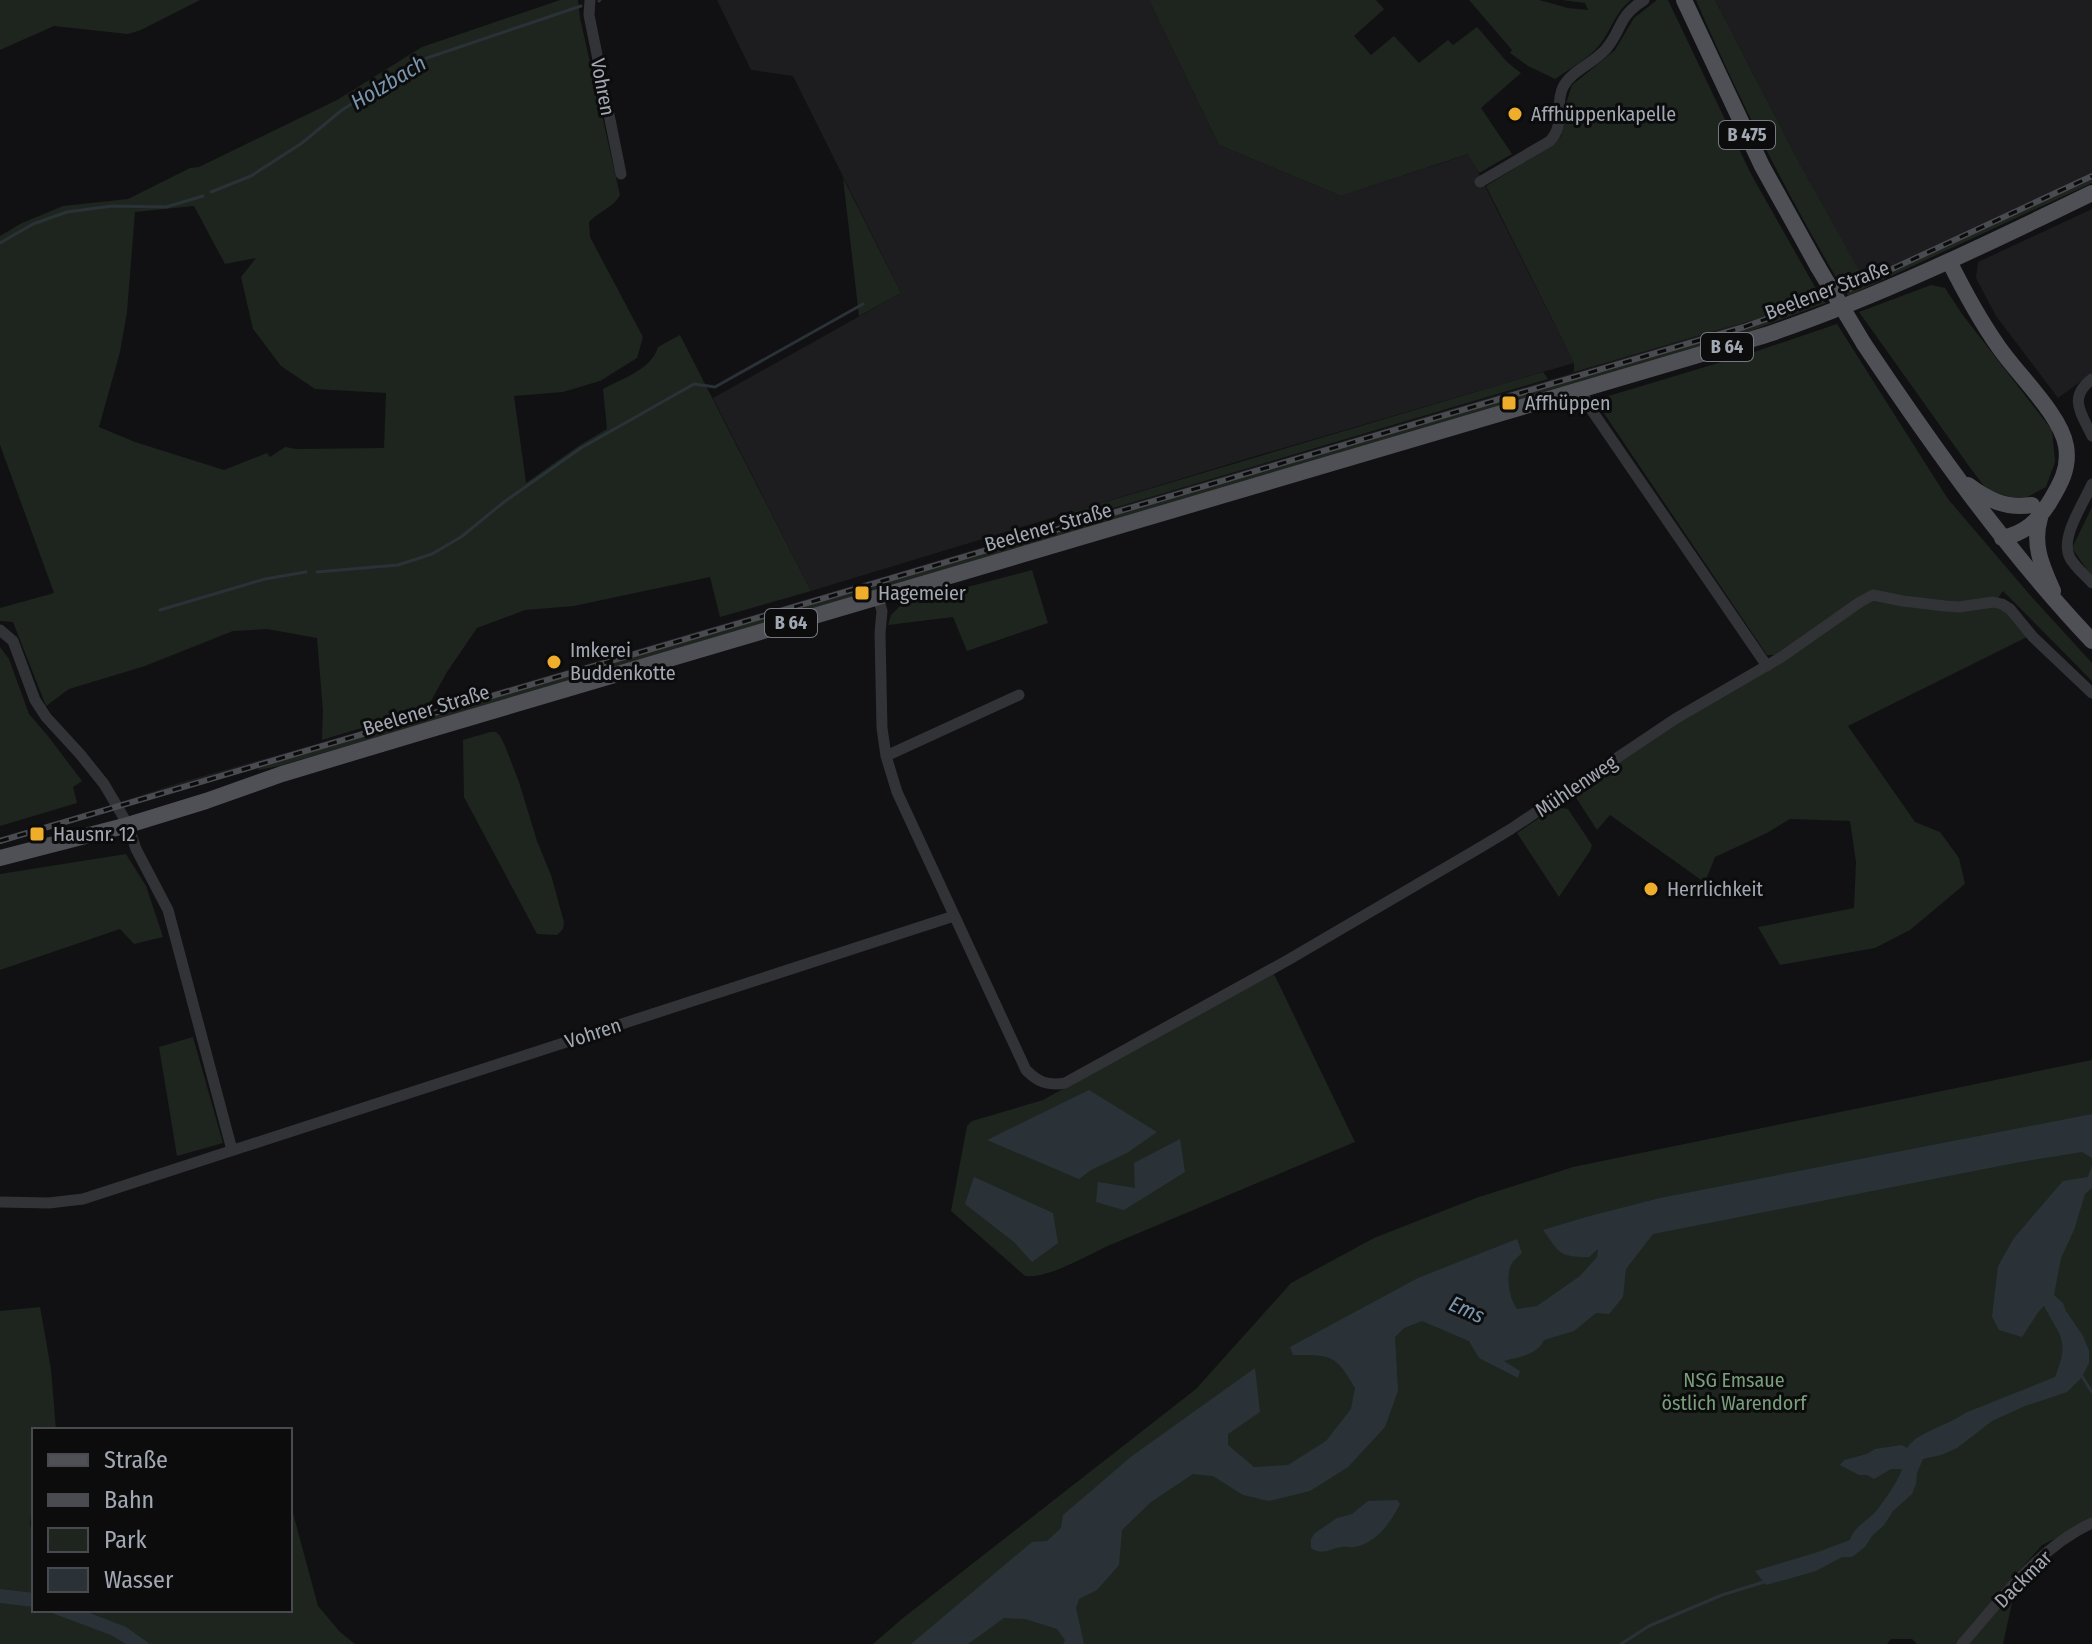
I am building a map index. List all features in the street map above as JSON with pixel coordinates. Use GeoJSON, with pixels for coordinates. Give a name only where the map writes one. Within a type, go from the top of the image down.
{"type":"FeatureCollection","features":[{"type":"Feature","properties":{"kind":"main road","name":"B 475"},"geometry":{"type":"LineString","coordinates":[[1684,0],[1762,166],[1864,344],[1952,473],[2002,538],[2092,641]]}},
{"type":"Feature","properties":{"kind":"main road","name":"Beelener Straße"},"geometry":{"type":"LineString","coordinates":[[0,858],[128,825],[282,774],[1725,348],[1870,297],[2092,193]]}},
{"type":"Feature","properties":{"kind":"main road"},"geometry":{"type":"LineString","coordinates":[[1949,261],[1971,304],[1999,347],[2060,427],[2066,444],[2067,461],[2056,492],[2037,510],[2013,519],[2002,538]]}},
{"type":"Feature","properties":{"kind":"main road"},"geometry":{"type":"LineString","coordinates":[[1952,473],[1993,502],[2037,510]]}},
{"type":"Feature","properties":{"kind":"main road"},"geometry":{"type":"LineString","coordinates":[[2037,510],[2037,548],[2058,604]]}},
{"type":"Feature","properties":{"kind":"street","name":"Vohren"},"geometry":{"type":"LineString","coordinates":[[590,0],[589,15],[621,174]]}},
{"type":"Feature","properties":{"kind":"street"},"geometry":{"type":"LineString","coordinates":[[1480,182],[1550,141],[1558,132],[1561,90],[1567,80],[1607,48],[1623,17],[1644,0]]}},
{"type":"Feature","properties":{"kind":"street"},"geometry":{"type":"LineString","coordinates":[[2092,379],[2083,387],[2078,400],[2092,436]]}},
{"type":"Feature","properties":{"kind":"street"},"geometry":{"type":"LineString","coordinates":[[1582,390],[1586,402],[1767,666]]}},
{"type":"Feature","properties":{"kind":"street"},"geometry":{"type":"LineString","coordinates":[[2092,484],[2068,536],[2067,546],[2071,560],[2092,583]]}},
{"type":"Feature","properties":{"kind":"street","name":"Mühlenweg"},"geometry":{"type":"LineString","coordinates":[[954,916],[1026,1070],[1045,1084],[1065,1083],[1288,960],[1511,829],[1675,719],[1767,666],[1873,595],[1959,607],[1993,602],[2002,604],[2092,693]]}},
{"type":"Feature","properties":{"kind":"street"},"geometry":{"type":"LineString","coordinates":[[878,598],[882,611],[882,728],[886,756],[897,792],[954,916]]}},
{"type":"Feature","properties":{"kind":"street"},"geometry":{"type":"LineString","coordinates":[[0,630],[13,641],[35,700],[46,717],[104,784],[128,825],[136,849],[168,910],[232,1150]]}},
{"type":"Feature","properties":{"kind":"street"},"geometry":{"type":"LineString","coordinates":[[886,756],[1019,695]]}},
{"type":"Feature","properties":{"kind":"street","name":"Vohren"},"geometry":{"type":"LineString","coordinates":[[0,1202],[49,1203],[83,1199],[954,916]]}},
{"type":"Feature","properties":{"kind":"street","name":"Dackmar"},"geometry":{"type":"LineString","coordinates":[[1962,1644],[2042,1556],[2077,1530],[2092,1523]]}},
{"type":"Feature","properties":{"kind":"shaded area"},"geometry":{"type":"Polygon","coordinates":[[[717,0],[1149,0],[1219,145],[1341,196],[1469,154],[1574,363],[811,591],[713,398],[901,293],[793,76],[751,70],[717,0]]]}},
{"type":"Feature","properties":{"kind":"shaded area"},"geometry":{"type":"Polygon","coordinates":[[[1715,0],[2092,0],[2092,178],[1824,301],[1760,323],[107,812],[105,807],[182,782],[1715,331],[1820,296],[1861,276],[1715,0]]]}},
{"type":"Feature","properties":{"kind":"shaded area"},"geometry":{"type":"Polygon","coordinates":[[[2092,209],[2092,373],[2058,398],[1996,316],[1976,278],[1978,262],[2092,209]]]}},
{"type":"Feature","properties":{"kind":"green space"},"geometry":{"type":"Polygon","coordinates":[[[0,0],[200,0],[128,34],[54,26],[0,50],[0,0]]]}},
{"type":"Feature","properties":{"kind":"green space"},"geometry":{"type":"Polygon","coordinates":[[[560,0],[578,0],[620,195],[589,222],[590,237],[643,337],[637,358],[600,381],[563,392],[514,396],[526,483],[607,429],[603,389],[643,367],[658,347],[680,335],[811,591],[720,617],[710,577],[574,606],[525,610],[477,628],[427,708],[322,740],[323,711],[317,638],[267,629],[233,631],[145,666],[69,689],[46,706],[13,622],[0,621],[0,608],[54,593],[0,445],[0,236],[63,206],[128,199],[337,100],[422,47],[560,0]],[[194,206],[135,212],[127,312],[120,352],[99,427],[135,442],[224,470],[267,453],[270,457],[285,447],[384,448],[386,393],[315,389],[281,366],[253,329],[241,277],[256,258],[225,264],[194,206]]]}},
{"type":"Feature","properties":{"kind":"green space"},"geometry":{"type":"Polygon","coordinates":[[[1149,0],[1376,0],[1384,9],[1354,36],[1371,55],[1394,36],[1419,63],[1448,40],[1453,45],[1477,27],[1507,62],[1521,73],[1481,108],[1512,154],[1479,173],[1468,154],[1341,196],[1219,145],[1149,0]]]}},
{"type":"Feature","properties":{"kind":"green space"},"geometry":{"type":"Polygon","coordinates":[[[1469,0],[1539,0],[1588,10],[1585,3],[1562,0],[1631,0],[1597,48],[1555,79],[1510,53],[1512,50],[1469,0]]]}},
{"type":"Feature","properties":{"kind":"green space"},"geometry":{"type":"Polygon","coordinates":[[[1657,0],[1668,0],[1751,174],[1820,296],[1759,318],[1574,372],[1574,363],[1486,186],[1554,144],[1561,136],[1564,110],[1572,85],[1615,50],[1634,18],[1657,0]]]}},
{"type":"Feature","properties":{"kind":"green space"},"geometry":{"type":"Polygon","coordinates":[[[1696,0],[1715,0],[1862,276],[1841,286],[1764,145],[1696,0]]]}},
{"type":"Feature","properties":{"kind":"green space"},"geometry":{"type":"Polygon","coordinates":[[[843,178],[901,293],[859,316],[843,178]]]}},
{"type":"Feature","properties":{"kind":"green space"},"geometry":{"type":"Polygon","coordinates":[[[2092,178],[2092,183],[1848,296],[1846,292],[2092,178]]]}},
{"type":"Feature","properties":{"kind":"green space"},"geometry":{"type":"Polygon","coordinates":[[[1931,285],[1945,288],[2052,430],[2055,462],[2046,487],[2022,500],[1988,491],[1859,312],[1931,285]]]}},
{"type":"Feature","properties":{"kind":"green space"},"geometry":{"type":"Polygon","coordinates":[[[1824,301],[1826,303],[1734,337],[258,770],[259,767],[1677,349],[1824,301]]]}},
{"type":"Feature","properties":{"kind":"green space"},"geometry":{"type":"Polygon","coordinates":[[[1837,324],[1948,499],[2092,663],[2092,681],[2003,591],[1998,598],[1960,604],[1872,590],[1778,655],[1767,655],[1595,400],[1837,324]]]}},
{"type":"Feature","properties":{"kind":"green space"},"geometry":{"type":"Polygon","coordinates":[[[1543,372],[1548,379],[1060,524],[1058,516],[1543,372]]]}},
{"type":"Feature","properties":{"kind":"green space"},"geometry":{"type":"Polygon","coordinates":[[[2092,507],[2092,577],[2072,548],[2092,507]]]}},
{"type":"Feature","properties":{"kind":"green space"},"geometry":{"type":"Polygon","coordinates":[[[1032,570],[1048,623],[967,651],[953,617],[888,625],[891,615],[902,604],[1032,570]]]}},
{"type":"Feature","properties":{"kind":"green space"},"geometry":{"type":"Polygon","coordinates":[[[1872,600],[1995,606],[2006,612],[2027,637],[1848,726],[1915,822],[1940,832],[1959,858],[1965,884],[1910,930],[1875,948],[1780,965],[1758,927],[1854,908],[1856,862],[1850,821],[1790,819],[1715,857],[1707,877],[1711,887],[1610,815],[1597,830],[1573,793],[1677,723],[1872,600]]]}},
{"type":"Feature","properties":{"kind":"green space"},"geometry":{"type":"Polygon","coordinates":[[[0,647],[9,659],[29,714],[82,781],[73,787],[77,803],[0,826],[0,647]]]}},
{"type":"Feature","properties":{"kind":"green space"},"geometry":{"type":"Polygon","coordinates":[[[496,732],[505,746],[551,875],[564,922],[563,929],[557,935],[537,934],[464,797],[463,740],[496,732]]]}},
{"type":"Feature","properties":{"kind":"green space"},"geometry":{"type":"Polygon","coordinates":[[[1556,807],[1568,809],[1592,845],[1559,897],[1517,833],[1556,807]]]}},
{"type":"Feature","properties":{"kind":"green space"},"geometry":{"type":"Polygon","coordinates":[[[126,854],[146,886],[163,937],[134,944],[120,929],[0,970],[0,874],[126,854]]]}},
{"type":"Feature","properties":{"kind":"green space"},"geometry":{"type":"Polygon","coordinates":[[[1271,973],[1355,1142],[1068,1265],[1035,1276],[1025,1276],[951,1211],[967,1126],[972,1121],[1043,1100],[1271,973]]]}},
{"type":"Feature","properties":{"kind":"green space"},"geometry":{"type":"Polygon","coordinates":[[[193,1037],[223,1143],[177,1156],[159,1047],[193,1037]]]}},
{"type":"Feature","properties":{"kind":"green space","name":"NSG Emsaue östlich Warendorf"},"geometry":{"type":"Polygon","coordinates":[[[2092,1060],[2092,1521],[2042,1545],[2019,1571],[2003,1644],[1917,1644],[1912,1639],[1891,1639],[1887,1644],[873,1644],[1196,1389],[1291,1283],[1374,1238],[1476,1198],[1573,1167],[2092,1060]]]}},
{"type":"Feature","properties":{"kind":"green space"},"geometry":{"type":"Polygon","coordinates":[[[40,1307],[51,1369],[56,1428],[32,1428],[32,1612],[292,1612],[293,1513],[318,1606],[355,1644],[0,1644],[0,1311],[40,1307]]]}},
{"type":"Feature","properties":{"kind":"water"},"geometry":{"type":"Polygon","coordinates":[[[1089,1090],[1157,1132],[1127,1153],[1079,1179],[987,1140],[1089,1090]]]}},
{"type":"Feature","properties":{"kind":"water","name":"Ems"},"geometry":{"type":"Polygon","coordinates":[[[2092,1114],[2092,1158],[2082,1152],[2020,1162],[1653,1234],[1626,1269],[1623,1297],[1609,1314],[1596,1313],[1574,1331],[1544,1340],[1532,1352],[1504,1361],[1520,1371],[1518,1378],[1479,1358],[1469,1341],[1422,1321],[1404,1328],[1395,1337],[1398,1391],[1385,1427],[1348,1467],[1310,1491],[1269,1501],[1243,1495],[1213,1476],[1193,1474],[1151,1502],[1122,1530],[1119,1565],[1097,1590],[1079,1599],[1076,1608],[1084,1644],[1063,1644],[1065,1640],[1057,1629],[1025,1619],[1004,1618],[968,1644],[911,1644],[1032,1542],[1047,1541],[1061,1528],[1063,1515],[1132,1456],[1255,1368],[1260,1412],[1228,1434],[1228,1445],[1254,1467],[1288,1465],[1326,1441],[1351,1409],[1355,1388],[1342,1368],[1331,1359],[1316,1355],[1293,1355],[1290,1347],[1418,1278],[1517,1239],[1522,1253],[1510,1268],[1508,1280],[1512,1299],[1517,1309],[1537,1306],[1580,1276],[1597,1257],[1598,1249],[1589,1257],[1565,1255],[1543,1230],[1660,1198],[2092,1114]]]}},
{"type":"Feature","properties":{"kind":"water"},"geometry":{"type":"Polygon","coordinates":[[[1180,1139],[1185,1172],[1124,1210],[1096,1202],[1098,1182],[1135,1188],[1134,1163],[1180,1139]]]}},
{"type":"Feature","properties":{"kind":"water"},"geometry":{"type":"Polygon","coordinates":[[[2092,1165],[2092,1188],[2085,1194],[2061,1258],[2054,1295],[2063,1303],[2089,1351],[2089,1363],[2082,1377],[2067,1392],[1992,1421],[1957,1448],[1923,1459],[1912,1494],[1893,1511],[1865,1547],[1852,1557],[1842,1557],[1816,1571],[1766,1585],[1755,1571],[1850,1540],[1880,1506],[1902,1469],[1891,1469],[1874,1479],[1840,1465],[1844,1460],[1875,1449],[1902,1445],[1907,1448],[1918,1437],[1965,1413],[2055,1377],[2062,1355],[2062,1340],[2044,1306],[2022,1337],[1999,1330],[1992,1317],[1998,1266],[2014,1238],[2063,1181],[2088,1177],[2092,1165]]]}},
{"type":"Feature","properties":{"kind":"water"},"geometry":{"type":"Polygon","coordinates":[[[974,1177],[1053,1213],[1058,1243],[1032,1262],[1014,1242],[965,1204],[974,1177]]]}},
{"type":"Feature","properties":{"kind":"water"},"geometry":{"type":"Polygon","coordinates":[[[1397,1500],[1400,1504],[1382,1531],[1362,1545],[1323,1552],[1311,1548],[1315,1533],[1337,1518],[1352,1514],[1368,1501],[1397,1500]]]}},
{"type":"Feature","properties":{"kind":"water"},"geometry":{"type":"Polygon","coordinates":[[[0,1589],[32,1593],[32,1607],[0,1603],[0,1589]]]}},
{"type":"Feature","properties":{"kind":"water"},"geometry":{"type":"Polygon","coordinates":[[[49,1612],[87,1612],[126,1627],[150,1644],[126,1644],[111,1635],[49,1612]]]}},
{"type":"Feature","properties":{"kind":"waterway","name":"Holzbach"},"geometry":{"type":"LineString","coordinates":[[211,192],[251,176],[302,143],[342,110],[427,58],[581,6]]}},
{"type":"Feature","properties":{"kind":"waterway","name":"Holzbach"},"geometry":{"type":"LineString","coordinates":[[0,243],[33,224],[67,212],[112,206],[166,207],[203,196]]}},
{"type":"Feature","properties":{"kind":"waterway"},"geometry":{"type":"LineString","coordinates":[[317,572],[398,565],[432,554],[461,537],[504,502],[581,448],[694,384],[715,387],[863,304]]}},
{"type":"Feature","properties":{"kind":"waterway"},"geometry":{"type":"LineString","coordinates":[[160,610],[265,579],[306,572]]}},
{"type":"Feature","properties":{"kind":"waterway"},"geometry":{"type":"LineString","coordinates":[[2081,1375],[2092,1392]]}},
{"type":"Feature","properties":{"kind":"waterway"},"geometry":{"type":"LineString","coordinates":[[1621,1644],[1649,1626],[1722,1595],[1767,1581]]}},
{"type":"Feature","properties":{"kind":"railway"},"geometry":{"type":"LineString","coordinates":[[0,841],[1744,327],[1849,289],[2092,176]]}},
{"type":"Feature","properties":{"kind":"place","name":"Affhüppenkapelle"},"geometry":{"type":"Point","coordinates":[1515,114]}},
{"type":"Feature","properties":{"kind":"place","name":"Affhüppen"},"geometry":{"type":"Point","coordinates":[1509,403]}},
{"type":"Feature","properties":{"kind":"place","name":"Hagemeier"},"geometry":{"type":"Point","coordinates":[862,593]}},
{"type":"Feature","properties":{"kind":"place","name":"Imkerei Buddenkotte"},"geometry":{"type":"Point","coordinates":[554,662]}},
{"type":"Feature","properties":{"kind":"place","name":"Hausnr. 12"},"geometry":{"type":"Point","coordinates":[37,834]}},
{"type":"Feature","properties":{"kind":"place","name":"Herrlichkeit"},"geometry":{"type":"Point","coordinates":[1651,889]}}]}
